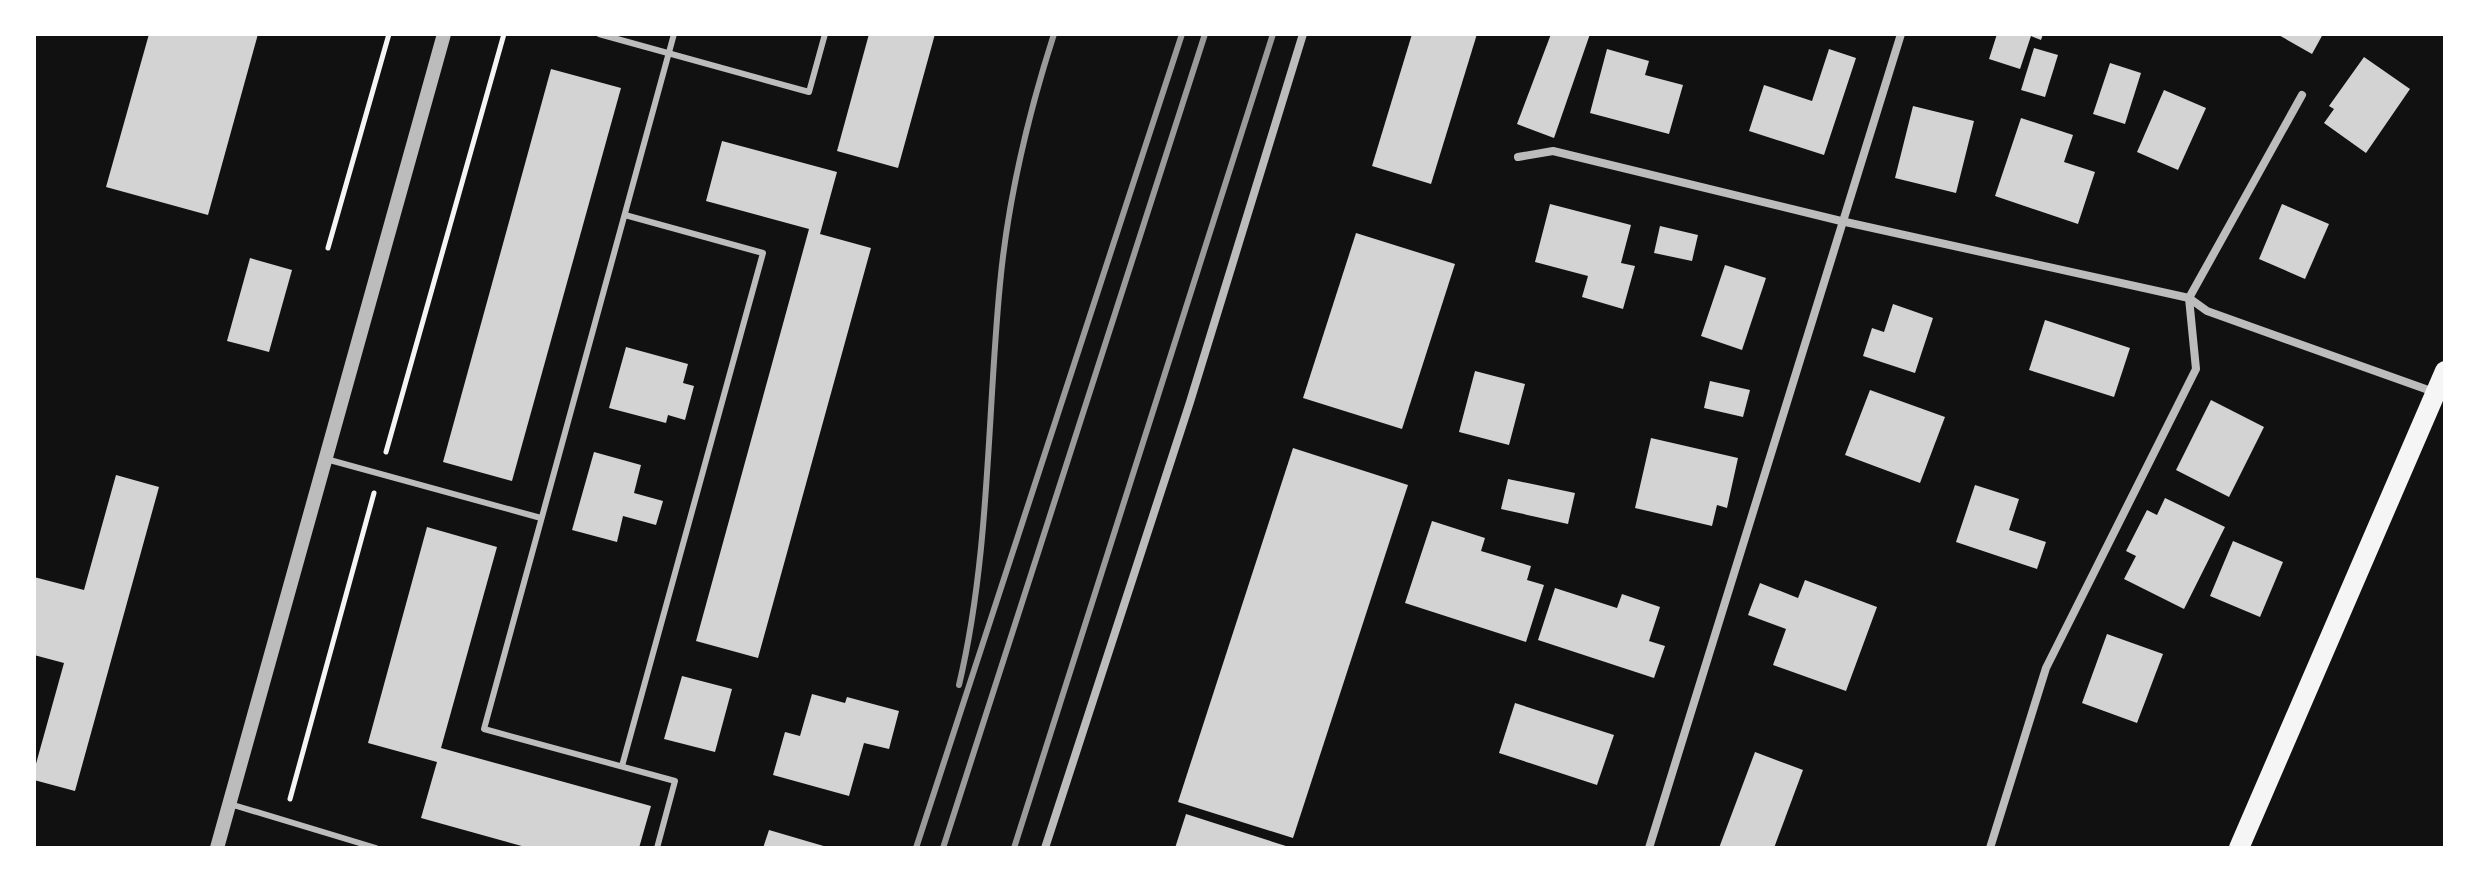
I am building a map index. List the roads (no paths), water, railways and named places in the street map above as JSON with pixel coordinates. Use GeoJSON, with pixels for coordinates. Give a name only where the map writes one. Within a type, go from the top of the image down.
{"type":"FeatureCollection","features":[{"type":"Feature","properties":{"kind":"main road"},"geometry":{"type":"LineString","coordinates":[[2239,848],[2445,371]]}},
{"type":"Feature","properties":{"kind":"street"},"geometry":{"type":"LineString","coordinates":[[217,848],[444,34]]}},
{"type":"Feature","properties":{"kind":"street"},"geometry":{"type":"LineString","coordinates":[[1045,848],[1190,402],[1303,34]]}},
{"type":"Feature","properties":{"kind":"street"},"geometry":{"type":"LineString","coordinates":[[1649,848],[1901,34]]}},
{"type":"Feature","properties":{"kind":"street"},"geometry":{"type":"LineString","coordinates":[[1990,848],[2046,668],[2196,369],[2189,298],[2302,95]]}},
{"type":"Feature","properties":{"kind":"street"},"geometry":{"type":"LineString","coordinates":[[1518,157],[1553,151],[1841,221],[2189,298],[2207,311],[2435,392]]}},
{"type":"Feature","properties":{"kind":"lane"},"geometry":{"type":"LineString","coordinates":[[599,34],[809,92],[825,34]]}},
{"type":"Feature","properties":{"kind":"lane"},"geometry":{"type":"LineString","coordinates":[[657,848],[675,781],[484,729],[674,34]]}},
{"type":"Feature","properties":{"kind":"lane"},"geometry":{"type":"LineString","coordinates":[[622,766],[763,253],[625,215]]}},
{"type":"Feature","properties":{"kind":"lane"},"geometry":{"type":"LineString","coordinates":[[326,459],[541,518]]}},
{"type":"Feature","properties":{"kind":"lane"},"geometry":{"type":"LineString","coordinates":[[229,804],[376,848]]}},
{"type":"Feature","properties":{"kind":"railway"},"geometry":{"type":"LineString","coordinates":[[959,685],[977,586],[1000,284],[1008,220],[1028,126],[1054,34]]}},
{"type":"Feature","properties":{"kind":"railway"},"geometry":{"type":"LineString","coordinates":[[916,848],[1182,34]]}},
{"type":"Feature","properties":{"kind":"railway"},"geometry":{"type":"LineString","coordinates":[[943,848],[1205,34]]}},
{"type":"Feature","properties":{"kind":"railway"},"geometry":{"type":"LineString","coordinates":[[1014,848],[1273,34]]}}]}
